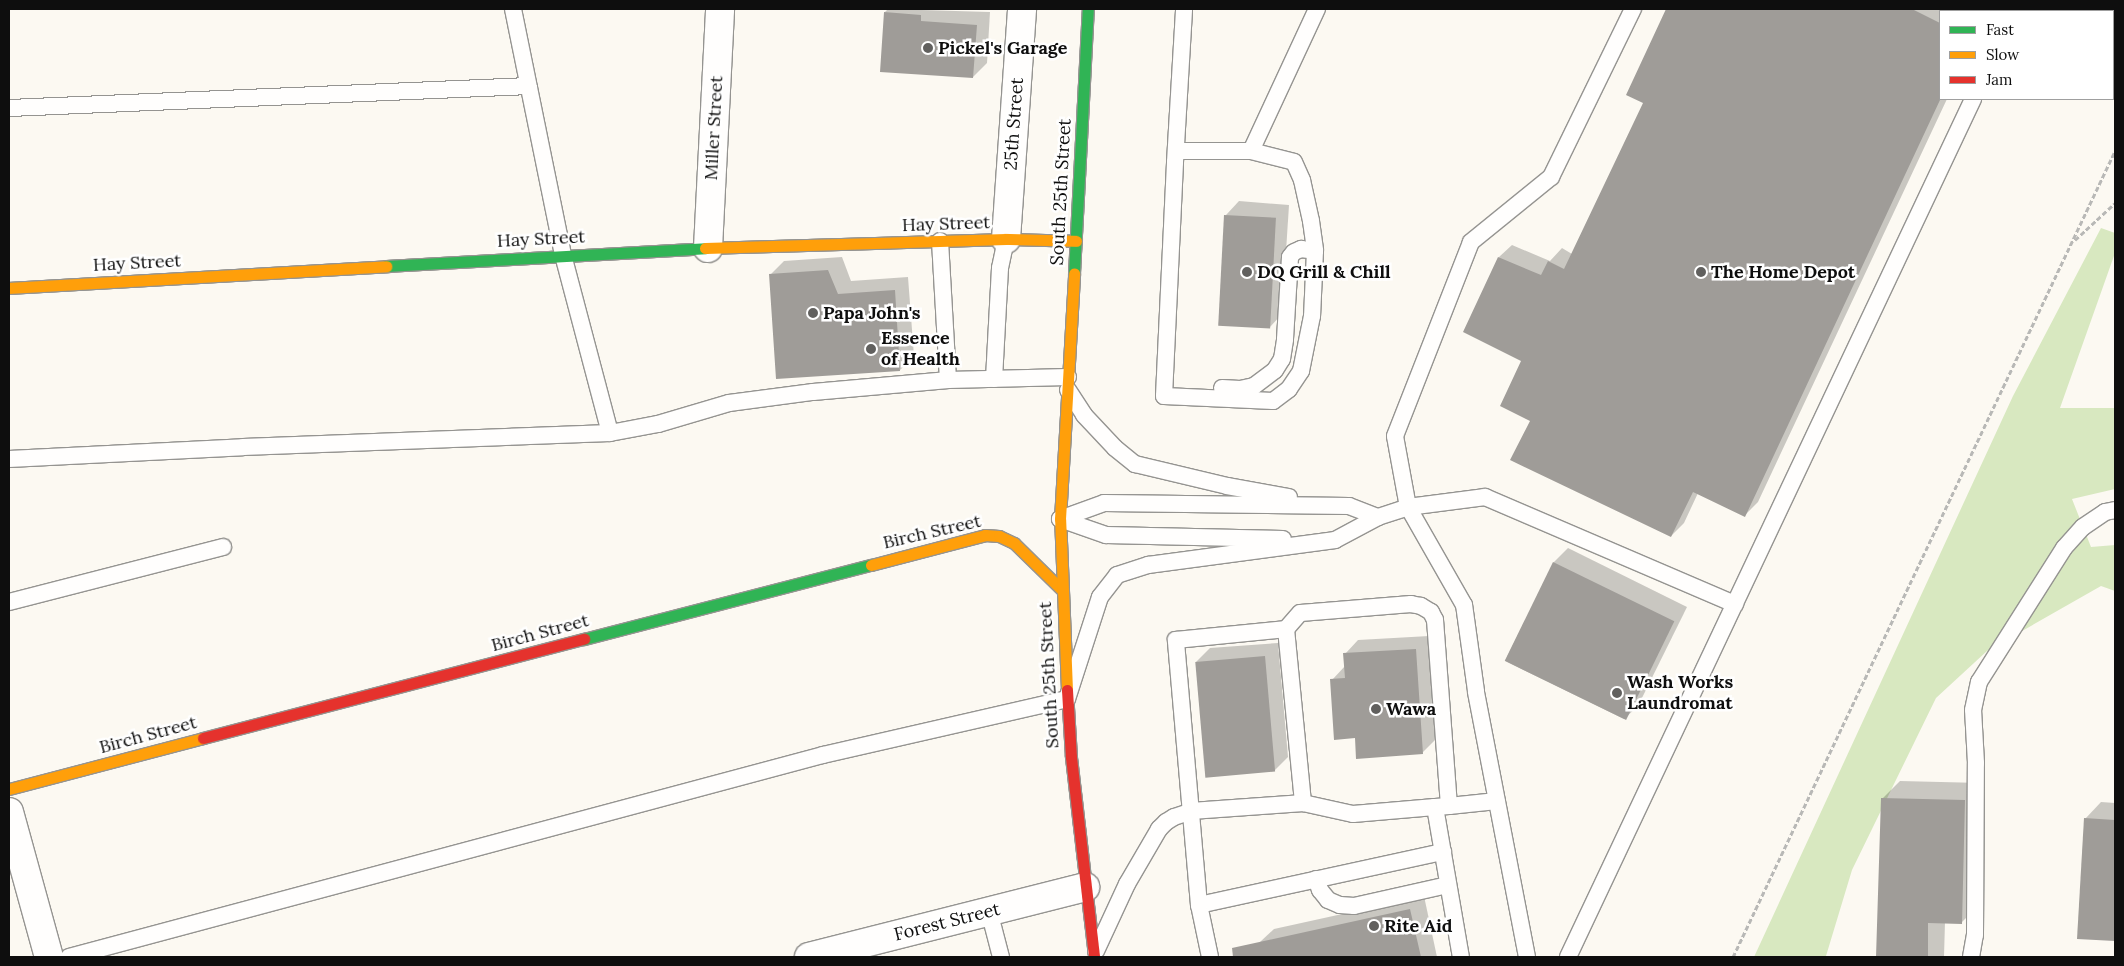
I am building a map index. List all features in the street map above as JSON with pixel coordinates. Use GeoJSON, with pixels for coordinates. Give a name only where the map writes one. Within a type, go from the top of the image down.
{"type":"FeatureCollection","features":[{"type":"Feature","properties":{"kind":"street","name":"Miller Street"},"geometry":{"type":"LineString","coordinates":[[708,248],[720,9]]}},
{"type":"Feature","properties":{"kind":"street","name":"25th Street"},"geometry":{"type":"LineString","coordinates":[[1006,239],[1022,9]]}},
{"type":"Feature","properties":{"kind":"street","name":"South 25th Street"},"geometry":{"type":"LineString","coordinates":[[1088,9],[1060,518],[1067,698],[1085,887],[1094,956]]}},
{"type":"Feature","properties":{"kind":"street","name":"Hay Street"},"geometry":{"type":"LineString","coordinates":[[9,288],[708,248],[1006,239],[1076,241]]}},
{"type":"Feature","properties":{"kind":"street","name":"Birch Street"},"geometry":{"type":"LineString","coordinates":[[9,789],[984,535],[999,536],[1014,543],[1062,590]]}},
{"type":"Feature","properties":{"kind":"street"},"geometry":{"type":"LineString","coordinates":[[9,812],[49,957]]}},
{"type":"Feature","properties":{"kind":"street","name":"Forest Street"},"geometry":{"type":"LineString","coordinates":[[809,957],[1085,887]]}},
{"type":"Feature","properties":{"kind":"lane"},"geometry":{"type":"LineString","coordinates":[[513,9],[563,255],[610,433]]}},
{"type":"Feature","properties":{"kind":"lane"},"geometry":{"type":"LineString","coordinates":[[1164,391],[1184,9]]}},
{"type":"Feature","properties":{"kind":"lane"},"geometry":{"type":"LineString","coordinates":[[1251,151],[1317,9]]}},
{"type":"Feature","properties":{"kind":"lane"},"geometry":{"type":"LineString","coordinates":[[1527,957],[1476,691],[1464,605],[1408,507],[1395,436],[1471,242],[1551,177],[1633,9]]}},
{"type":"Feature","properties":{"kind":"lane"},"geometry":{"type":"LineString","coordinates":[[9,108],[529,86]]}},
{"type":"Feature","properties":{"kind":"lane"},"geometry":{"type":"LineString","coordinates":[[1568,957],[1973,100]]}},
{"type":"Feature","properties":{"kind":"lane"},"geometry":{"type":"LineString","coordinates":[[1164,391],[1273,401],[1289,389],[1301,371],[1312,316],[1315,251],[1306,197],[1294,162],[1251,151],[1176,151]]}},
{"type":"Feature","properties":{"kind":"lane"},"geometry":{"type":"LineString","coordinates":[[994,379],[1000,268],[1006,239]]}},
{"type":"Feature","properties":{"kind":"lane"},"geometry":{"type":"LineString","coordinates":[[940,241],[948,380]]}},
{"type":"Feature","properties":{"kind":"lane"},"geometry":{"type":"LineString","coordinates":[[1164,391],[1240,389],[1254,386],[1275,370],[1282,359],[1285,339],[1290,257],[1301,248],[1315,251]]}},
{"type":"Feature","properties":{"kind":"lane"},"geometry":{"type":"LineString","coordinates":[[9,459],[243,447],[610,433],[658,424],[729,402],[948,380],[994,379],[1068,383],[1084,414],[1115,448],[1135,464],[1227,486],[1336,505]]}},
{"type":"Feature","properties":{"kind":"lane"},"geometry":{"type":"LineString","coordinates":[[69,957],[823,755],[1067,698],[1100,597],[1117,575],[1148,564],[1335,540],[1378,517],[1408,507],[1485,496],[1735,604]]}},
{"type":"Feature","properties":{"kind":"lane"},"geometry":{"type":"LineString","coordinates":[[1060,518],[1104,503],[1336,505],[1349,506],[1378,517]]}},
{"type":"Feature","properties":{"kind":"lane"},"geometry":{"type":"LineString","coordinates":[[1971,957],[1975,935],[1976,763],[1973,710],[1979,682],[2064,548],[2083,527],[2105,512],[2115,510]]}},
{"type":"Feature","properties":{"kind":"lane"},"geometry":{"type":"LineString","coordinates":[[1060,518],[1106,535],[1335,540]]}},
{"type":"Feature","properties":{"kind":"lane"},"geometry":{"type":"LineString","coordinates":[[9,602],[223,547]]}},
{"type":"Feature","properties":{"kind":"lane"},"geometry":{"type":"LineString","coordinates":[[1302,803],[1286,630],[1300,612],[1411,604],[1421,606],[1430,612],[1435,620],[1443,852],[1461,957]]}},
{"type":"Feature","properties":{"kind":"lane"},"geometry":{"type":"LineString","coordinates":[[1210,957],[1199,905],[1176,640],[1286,630]]}},
{"type":"Feature","properties":{"kind":"lane"},"geometry":{"type":"LineString","coordinates":[[1094,956],[1127,884],[1159,829],[1174,817],[1192,811],[1302,803],[1353,814],[1497,801]]}},
{"type":"Feature","properties":{"kind":"lane"},"geometry":{"type":"LineString","coordinates":[[1199,905],[1443,852]]}},
{"type":"Feature","properties":{"kind":"lane"},"geometry":{"type":"LineString","coordinates":[[1316,879],[1320,890],[1328,900],[1340,905],[1354,906],[1448,885]]}},
{"type":"Feature","properties":{"kind":"lane"},"geometry":{"type":"LineString","coordinates":[[989,911],[1001,957]]}},
{"type":"Feature","properties":{"kind":"path"},"geometry":{"type":"LineString","coordinates":[[1733,957],[2115,151]]}},
{"type":"Feature","properties":{"kind":"path"},"geometry":{"type":"LineString","coordinates":[[2073,242],[2115,203]]}},
{"type":"Feature","properties":{"kind":"green space"},"geometry":{"type":"Polygon","coordinates":[[[2101,228],[2115,233],[2115,253],[2060,408],[2115,408],[2115,489],[2072,499],[2091,547],[2115,545],[2115,591],[2101,586],[1987,651],[1936,698],[1852,870],[1826,956],[1754,957],[2013,396],[2101,228]]]}},
{"type":"Feature","properties":{"kind":"building","name":"The Home Depot"},"geometry":{"type":"Polygon","coordinates":[[[1666,9],[1912,9],[1939,22],[1940,100],[1745,517],[1693,492],[1671,537],[1510,460],[1530,421],[1500,406],[1521,361],[1463,332],[1498,257],[1541,275],[1548,261],[1564,269],[1643,103],[1626,95],[1666,9]]]}},
{"type":"Feature","properties":{"kind":"building","name":"Pickel's Garage"},"geometry":{"type":"Polygon","coordinates":[[[884,12],[921,15],[921,21],[977,25],[973,78],[880,72],[884,12]]]}},
{"type":"Feature","properties":{"kind":"building","name":"DQ Grill & Chill"},"geometry":{"type":"Polygon","coordinates":[[[1224,215],[1276,218],[1270,329],[1218,326],[1224,215]]]}},
{"type":"Feature","properties":{"kind":"building"},"geometry":{"type":"Polygon","coordinates":[[[828,270],[838,294],[895,290],[900,371],[776,379],[769,274],[828,270]]]}},
{"type":"Feature","properties":{"kind":"building"},"geometry":{"type":"Polygon","coordinates":[[[1553,562],[1674,621],[1626,720],[1505,661],[1553,562]]]}},
{"type":"Feature","properties":{"kind":"building","name":"Wawa"},"geometry":{"type":"Polygon","coordinates":[[[1416,649],[1423,754],[1356,759],[1355,738],[1334,740],[1330,679],[1345,678],[1343,653],[1416,649]]]}},
{"type":"Feature","properties":{"kind":"building"},"geometry":{"type":"Polygon","coordinates":[[[1265,656],[1275,772],[1205,778],[1195,662],[1265,656]]]}},
{"type":"Feature","properties":{"kind":"building"},"geometry":{"type":"Polygon","coordinates":[[[1881,798],[1965,800],[1962,924],[1928,923],[1928,957],[1876,957],[1881,798]]]}},
{"type":"Feature","properties":{"kind":"building"},"geometry":{"type":"Polygon","coordinates":[[[2084,818],[2115,820],[2115,941],[2077,939],[2084,818]]]}},
{"type":"Feature","properties":{"kind":"building","name":"Rite Aid"},"geometry":{"type":"Polygon","coordinates":[[[1410,909],[1421,957],[1233,957],[1232,948],[1410,909]]]}},
{"type":"Feature","properties":{"kind":"traffic: fast"},"geometry":{"type":"LineString","coordinates":[[1074,273],[1088,9]]}},
{"type":"Feature","properties":{"kind":"traffic: fast"},"geometry":{"type":"LineString","coordinates":[[386,266],[705,248]]}},
{"type":"Feature","properties":{"kind":"traffic: fast"},"geometry":{"type":"LineString","coordinates":[[584,639],[871,565]]}},
{"type":"Feature","properties":{"kind":"traffic: slow"},"geometry":{"type":"LineString","coordinates":[[705,248],[1006,239],[1076,241]]}},
{"type":"Feature","properties":{"kind":"traffic: slow"},"geometry":{"type":"LineString","coordinates":[[9,288],[386,266]]}},
{"type":"Feature","properties":{"kind":"traffic: slow"},"geometry":{"type":"LineString","coordinates":[[1067,690],[1060,519],[1074,273]]}},
{"type":"Feature","properties":{"kind":"traffic: slow"},"geometry":{"type":"LineString","coordinates":[[871,565],[985,535],[999,536],[1014,543],[1062,590]]}},
{"type":"Feature","properties":{"kind":"traffic: slow"},"geometry":{"type":"LineString","coordinates":[[9,789],[203,738]]}},
{"type":"Feature","properties":{"kind":"traffic: jam"},"geometry":{"type":"LineString","coordinates":[[203,738],[584,639]]}},
{"type":"Feature","properties":{"kind":"traffic: jam"},"geometry":{"type":"LineString","coordinates":[[1067,690],[1071,757],[1094,957]]}},
{"type":"Feature","properties":{"kind":"place","name":"Pickel's Garage"},"geometry":{"type":"Point","coordinates":[928,48]}},
{"type":"Feature","properties":{"kind":"place","name":"DQ Grill & Chill"},"geometry":{"type":"Point","coordinates":[1247,272]}},
{"type":"Feature","properties":{"kind":"place","name":"The Home Depot"},"geometry":{"type":"Point","coordinates":[1701,272]}},
{"type":"Feature","properties":{"kind":"place","name":"Papa John's"},"geometry":{"type":"Point","coordinates":[813,313]}},
{"type":"Feature","properties":{"kind":"place","name":"Essence of Health"},"geometry":{"type":"Point","coordinates":[871,349]}},
{"type":"Feature","properties":{"kind":"place","name":"Wash Works Laundromat"},"geometry":{"type":"Point","coordinates":[1617,693]}},
{"type":"Feature","properties":{"kind":"place","name":"Wawa"},"geometry":{"type":"Point","coordinates":[1376,709]}},
{"type":"Feature","properties":{"kind":"place","name":"Rite Aid"},"geometry":{"type":"Point","coordinates":[1374,926]}}]}
